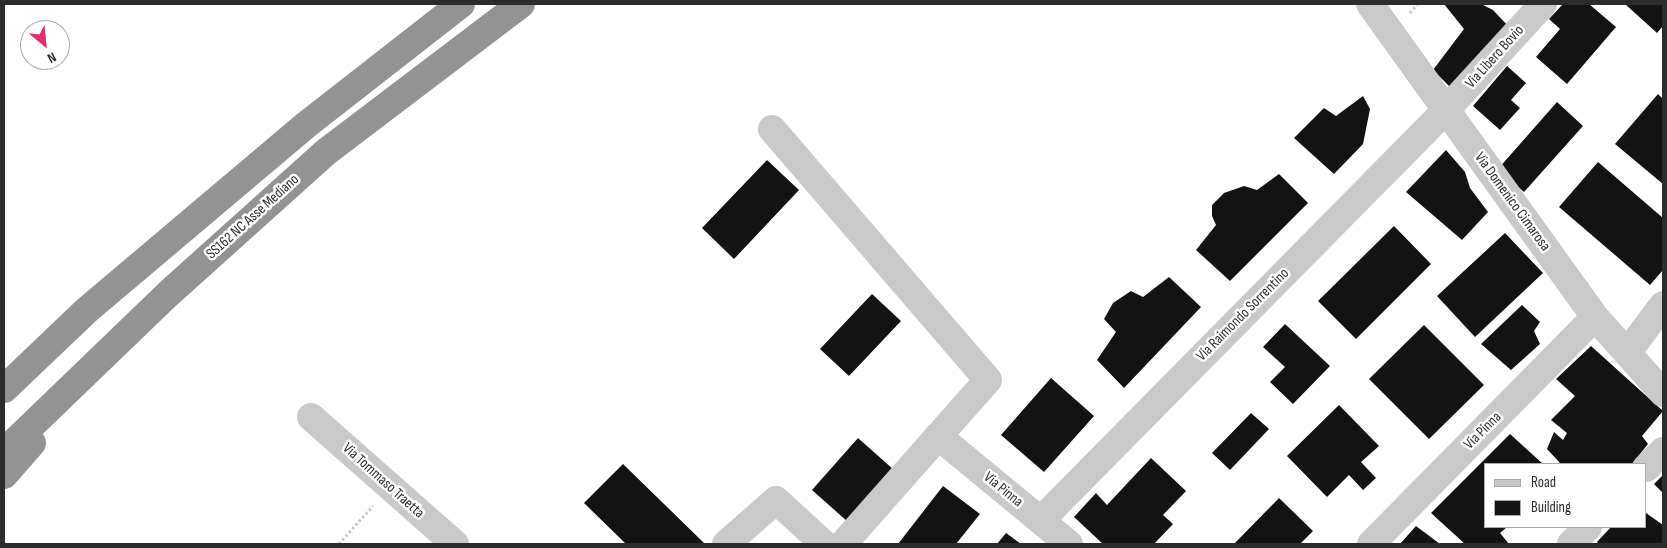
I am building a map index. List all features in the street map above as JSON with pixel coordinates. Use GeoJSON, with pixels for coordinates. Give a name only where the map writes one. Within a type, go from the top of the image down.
{"type":"FeatureCollection","features":[{"type":"Feature","properties":{"kind":"highway"},"geometry":{"type":"LineString","coordinates":[[4,389],[87,310],[306,124],[461,4]]}},
{"type":"Feature","properties":{"kind":"highway","name":"SS162 NC Asse Mediano"},"geometry":{"type":"LineString","coordinates":[[4,452],[168,294],[326,152],[521,4]]}},
{"type":"Feature","properties":{"kind":"highway"},"geometry":{"type":"LineString","coordinates":[[4,372],[87,310]]}},
{"type":"Feature","properties":{"kind":"highway"},"geometry":{"type":"LineString","coordinates":[[4,475],[129,332]]}},
{"type":"Feature","properties":{"kind":"street","name":"Via Domenico Cimarosa"},"geometry":{"type":"LineString","coordinates":[[1370,4],[1595,318],[1663,393]]}},
{"type":"Feature","properties":{"kind":"street","name":"Via Libero Bovio"},"geometry":{"type":"LineString","coordinates":[[1446,110],[1543,4]]}},
{"type":"Feature","properties":{"kind":"street","name":"Via Raimondo Sorrentino"},"geometry":{"type":"LineString","coordinates":[[1041,520],[1446,110]]}},
{"type":"Feature","properties":{"kind":"street"},"geometry":{"type":"LineString","coordinates":[[772,129],[988,380],[843,544]]}},
{"type":"Feature","properties":{"kind":"street"},"geometry":{"type":"LineString","coordinates":[[1627,354],[1663,305]]}},
{"type":"Feature","properties":{"kind":"street","name":"Via Pinna"},"geometry":{"type":"LineString","coordinates":[[1371,544],[1595,318]]}},
{"type":"Feature","properties":{"kind":"street","name":"Via Tommaso Traetta"},"geometry":{"type":"LineString","coordinates":[[311,417],[455,544]]}},
{"type":"Feature","properties":{"kind":"street","name":"Via Pinna"},"geometry":{"type":"LineString","coordinates":[[938,436],[1069,544]]}},
{"type":"Feature","properties":{"kind":"street"},"geometry":{"type":"LineString","coordinates":[[1647,467],[1663,451]]}},
{"type":"Feature","properties":{"kind":"street"},"geometry":{"type":"LineString","coordinates":[[726,544],[776,500],[824,544]]}},
{"type":"Feature","properties":{"kind":"street"},"geometry":{"type":"LineString","coordinates":[[1571,544],[1587,528]]}},
{"type":"Feature","properties":{"kind":"path"},"geometry":{"type":"LineString","coordinates":[[339,544],[390,487]]}},
{"type":"Feature","properties":{"kind":"building"},"geometry":{"type":"Polygon","coordinates":[[[1444,4],[1481,4],[1493,10],[1509,27],[1453,90],[1433,70],[1464,29],[1444,4]]]}},
{"type":"Feature","properties":{"kind":"building"},"geometry":{"type":"Polygon","coordinates":[[[1563,4],[1589,4],[1616,27],[1567,84],[1536,57],[1560,29],[1549,19],[1563,4]]]}},
{"type":"Feature","properties":{"kind":"building"},"geometry":{"type":"Polygon","coordinates":[[[1625,4],[1663,4],[1663,26],[1657,33],[1625,4]]]}},
{"type":"Feature","properties":{"kind":"building"},"geometry":{"type":"Polygon","coordinates":[[[1507,66],[1526,83],[1511,100],[1520,108],[1500,130],[1473,106],[1507,66]]]}},
{"type":"Feature","properties":{"kind":"building"},"geometry":{"type":"Polygon","coordinates":[[[1658,94],[1663,99],[1663,184],[1615,144],[1658,94]]]}},
{"type":"Feature","properties":{"kind":"building"},"geometry":{"type":"Polygon","coordinates":[[[1363,96],[1370,109],[1363,144],[1334,174],[1294,138],[1324,108],[1336,116],[1363,96]]]}},
{"type":"Feature","properties":{"kind":"building"},"geometry":{"type":"Polygon","coordinates":[[[1557,102],[1583,126],[1524,192],[1498,169],[1557,102]]]}},
{"type":"Feature","properties":{"kind":"building"},"geometry":{"type":"Polygon","coordinates":[[[1446,150],[1465,172],[1470,188],[1488,212],[1462,240],[1406,192],[1446,150]]]}},
{"type":"Feature","properties":{"kind":"building"},"geometry":{"type":"Polygon","coordinates":[[[767,160],[799,190],[734,259],[702,228],[767,160]]]}},
{"type":"Feature","properties":{"kind":"building"},"geometry":{"type":"Polygon","coordinates":[[[1598,162],[1663,218],[1663,270],[1650,285],[1559,207],[1598,162]]]}},
{"type":"Feature","properties":{"kind":"building"},"geometry":{"type":"Polygon","coordinates":[[[1279,174],[1308,203],[1230,281],[1196,250],[1216,225],[1212,216],[1212,205],[1224,193],[1244,186],[1257,190],[1279,174]]]}},
{"type":"Feature","properties":{"kind":"building"},"geometry":{"type":"Polygon","coordinates":[[[1394,226],[1431,264],[1356,339],[1318,301],[1394,226]]]}},
{"type":"Feature","properties":{"kind":"building"},"geometry":{"type":"Polygon","coordinates":[[[1505,233],[1543,273],[1475,337],[1437,296],[1505,233]]]}},
{"type":"Feature","properties":{"kind":"building"},"geometry":{"type":"Polygon","coordinates":[[[1169,277],[1201,307],[1124,388],[1097,360],[1116,332],[1104,319],[1113,303],[1131,291],[1143,297],[1169,277]]]}},
{"type":"Feature","properties":{"kind":"building"},"geometry":{"type":"Polygon","coordinates":[[[872,294],[901,321],[849,376],[820,349],[872,294]]]}},
{"type":"Feature","properties":{"kind":"building"},"geometry":{"type":"Polygon","coordinates":[[[1522,305],[1540,322],[1534,331],[1540,344],[1511,370],[1481,344],[1522,305]]]}},
{"type":"Feature","properties":{"kind":"building"},"geometry":{"type":"Polygon","coordinates":[[[1285,324],[1330,366],[1293,404],[1270,382],[1285,367],[1263,347],[1285,324]]]}},
{"type":"Feature","properties":{"kind":"building"},"geometry":{"type":"Polygon","coordinates":[[[1424,325],[1484,385],[1429,439],[1369,379],[1424,325]]]}},
{"type":"Feature","properties":{"kind":"building"},"geometry":{"type":"Polygon","coordinates":[[[1591,346],[1663,411],[1642,436],[1648,444],[1633,463],[1560,463],[1547,449],[1554,432],[1563,440],[1567,433],[1551,420],[1575,396],[1556,379],[1591,346]]]}},
{"type":"Feature","properties":{"kind":"building"},"geometry":{"type":"Polygon","coordinates":[[[1051,378],[1094,416],[1044,472],[1001,435],[1051,378]]]}},
{"type":"Feature","properties":{"kind":"building"},"geometry":{"type":"Polygon","coordinates":[[[1339,405],[1379,446],[1361,462],[1376,478],[1363,490],[1349,475],[1327,497],[1287,456],[1339,405]]]}},
{"type":"Feature","properties":{"kind":"building"},"geometry":{"type":"Polygon","coordinates":[[[1251,413],[1269,429],[1230,470],[1212,453],[1251,413]]]}},
{"type":"Feature","properties":{"kind":"building"},"geometry":{"type":"Polygon","coordinates":[[[1510,434],[1542,463],[1484,463],[1484,528],[1506,528],[1500,533],[1509,544],[1465,544],[1431,513],[1510,434]]]}},
{"type":"Feature","properties":{"kind":"building"},"geometry":{"type":"Polygon","coordinates":[[[858,438],[894,470],[848,522],[812,490],[858,438]]]}},
{"type":"Feature","properties":{"kind":"building"},"geometry":{"type":"Polygon","coordinates":[[[1151,458],[1186,491],[1163,515],[1173,524],[1154,544],[1103,544],[1074,517],[1096,493],[1107,505],[1151,458]]]}},
{"type":"Feature","properties":{"kind":"building"},"geometry":{"type":"Polygon","coordinates":[[[623,464],[704,543],[626,544],[584,503],[623,464]]]}},
{"type":"Feature","properties":{"kind":"building"},"geometry":{"type":"Polygon","coordinates":[[[1663,475],[1663,493],[1654,484],[1663,475]]]}},
{"type":"Feature","properties":{"kind":"building"},"geometry":{"type":"Polygon","coordinates":[[[943,486],[980,514],[956,544],[898,544],[943,486]]]}},
{"type":"Feature","properties":{"kind":"building"},"geometry":{"type":"Polygon","coordinates":[[[1279,498],[1313,531],[1300,544],[1234,544],[1279,498]]]}},
{"type":"Feature","properties":{"kind":"building"},"geometry":{"type":"Polygon","coordinates":[[[1647,514],[1663,525],[1663,544],[1599,544],[1597,542],[1610,528],[1647,528],[1647,514]]]}},
{"type":"Feature","properties":{"kind":"building"},"geometry":{"type":"Polygon","coordinates":[[[1416,526],[1440,544],[1400,544],[1416,526]]]}},
{"type":"Feature","properties":{"kind":"building"},"geometry":{"type":"Polygon","coordinates":[[[1006,533],[1021,544],[997,544],[1006,533]]]}}]}
